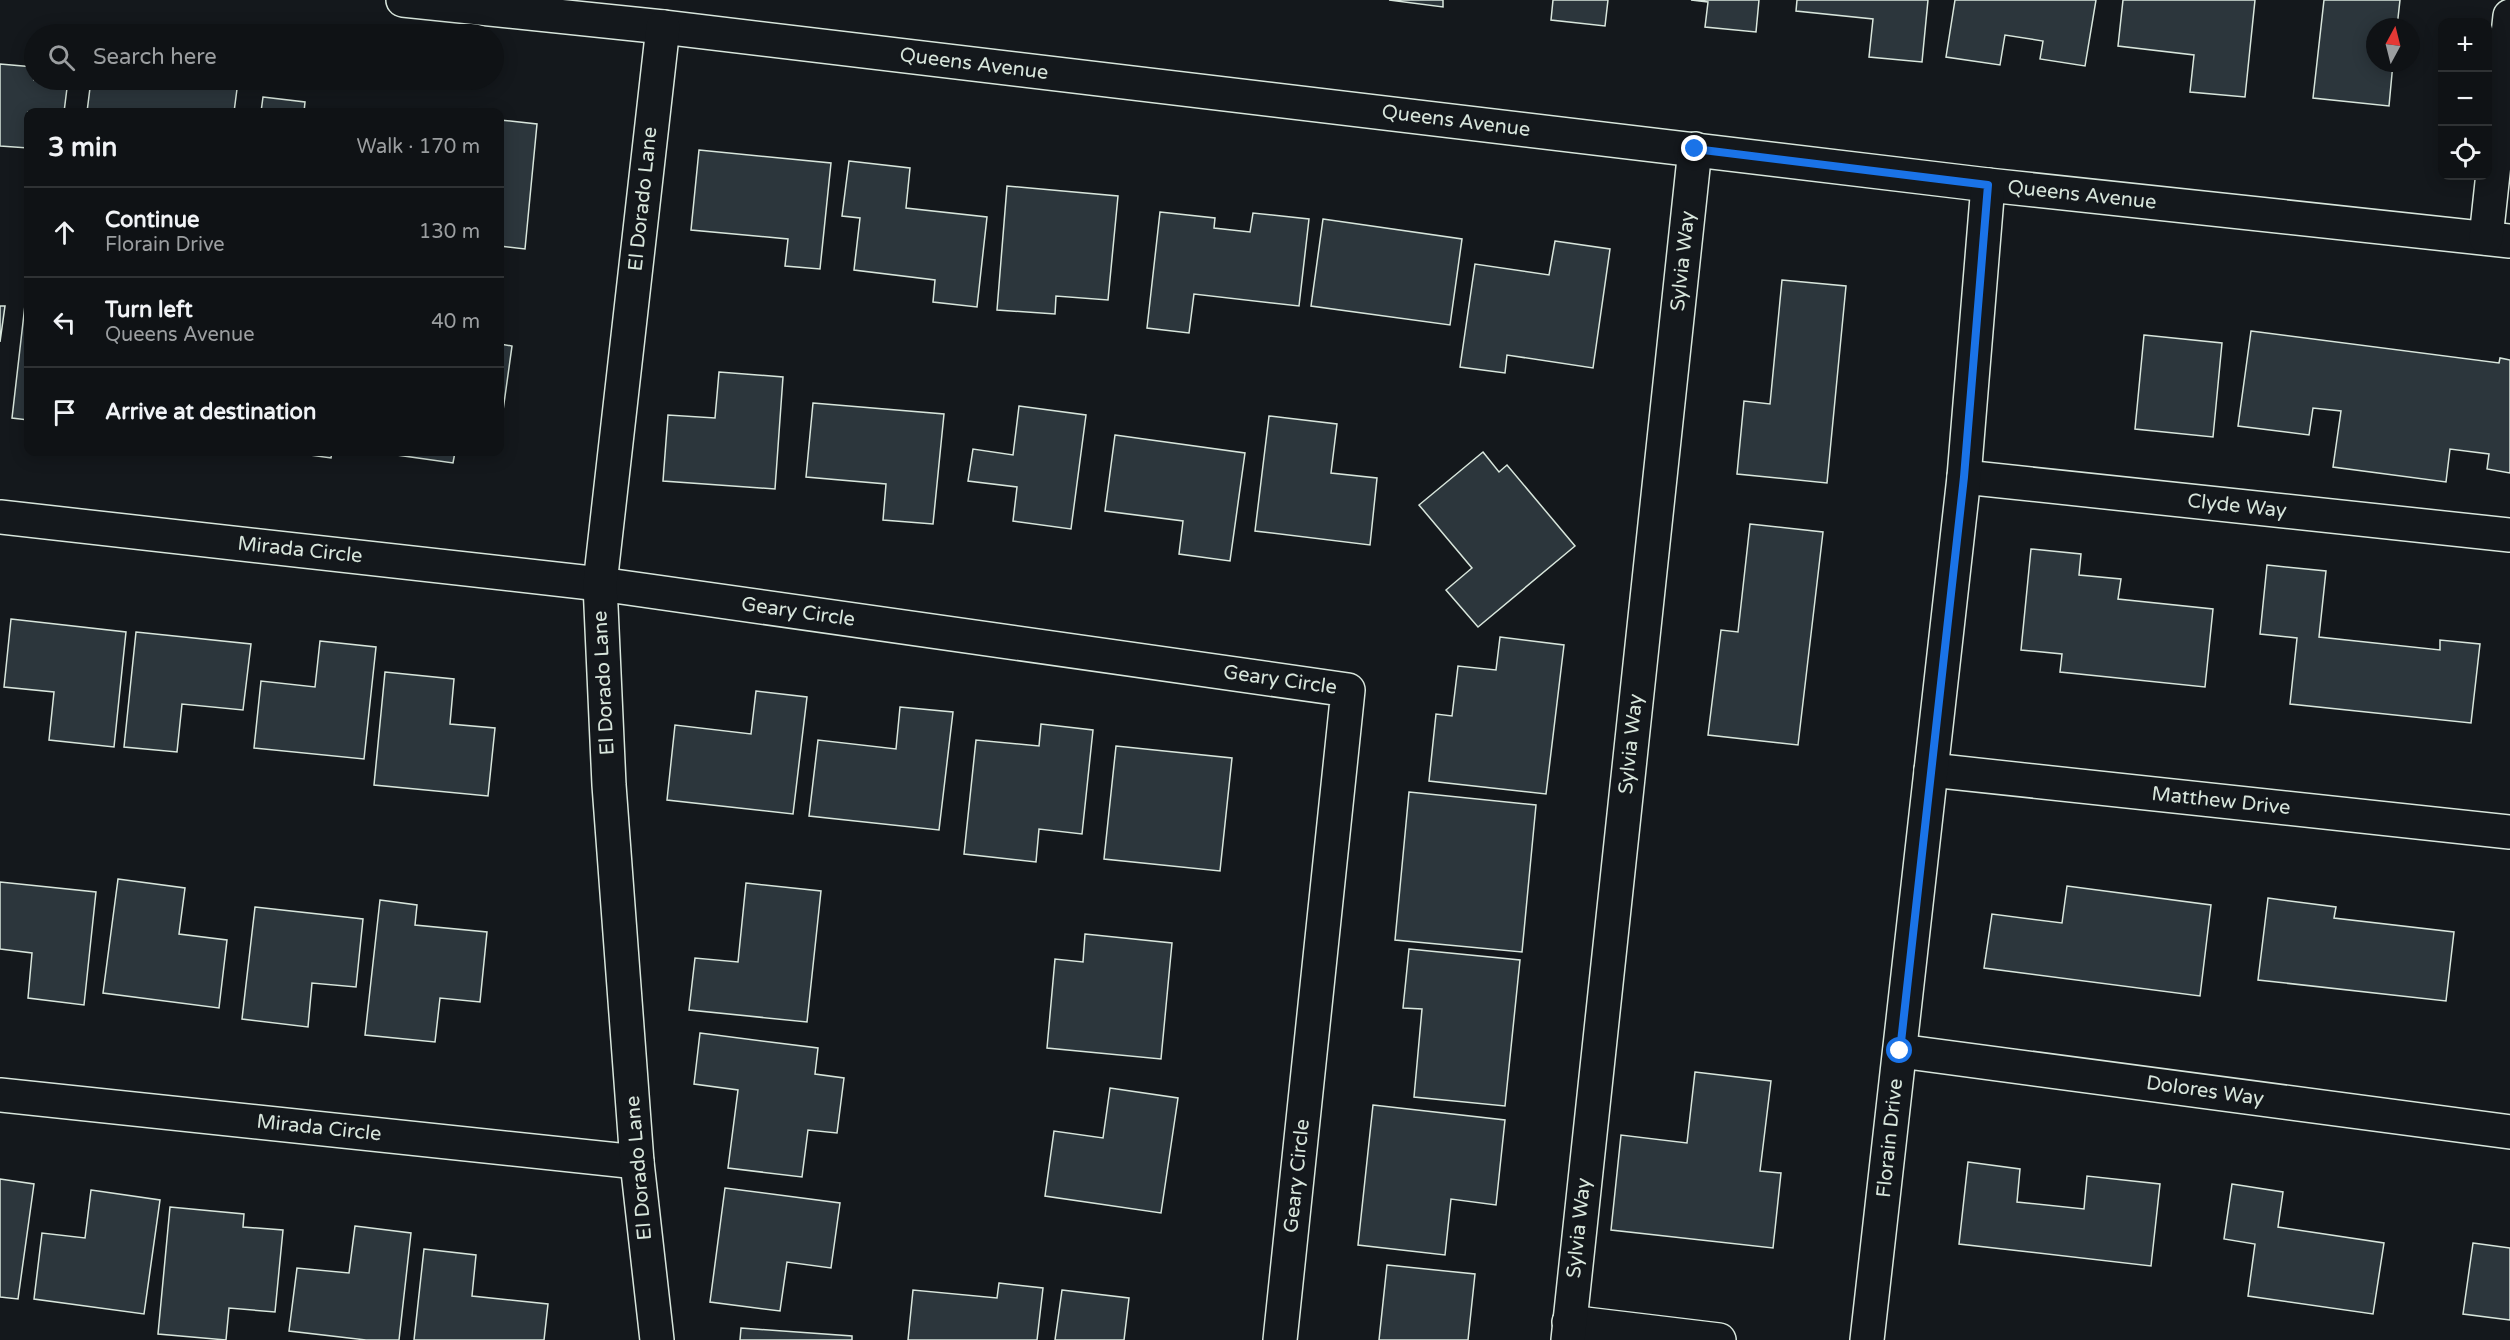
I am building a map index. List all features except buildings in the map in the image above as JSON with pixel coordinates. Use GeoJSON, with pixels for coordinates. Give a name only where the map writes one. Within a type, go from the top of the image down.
{"type":"FeatureCollection","features":[{"type":"Feature","properties":{"kind":"street","name":"Queens Avenue"},"geometry":{"type":"LineString","coordinates":[[403,0],[663,27],[1988,185],[2498,240]]}},
{"type":"Feature","properties":{"kind":"street"},"geometry":{"type":"LineString","coordinates":[[2498,240],[2510,16]]}},
{"type":"Feature","properties":{"kind":"street","name":"El Dorado Lane"},"geometry":{"type":"LineString","coordinates":[[657,1340],[637,1162],[609,785],[600,584],[663,27]]}},
{"type":"Feature","properties":{"kind":"street","name":"Sylvia Way"},"geometry":{"type":"LineString","coordinates":[[1569,1331],[1695,149]]}},
{"type":"Feature","properties":{"kind":"street","name":"Florain Drive"},"geometry":{"type":"LineString","coordinates":[[1867,1340],[1964,477],[1988,185]]}},
{"type":"Feature","properties":{"kind":"street","name":"Clyde Way"},"geometry":{"type":"LineString","coordinates":[[1964,477],[2510,535]]}},
{"type":"Feature","properties":{"kind":"street","name":"Mirada Circle"},"geometry":{"type":"LineString","coordinates":[[0,517],[600,584]]}},
{"type":"Feature","properties":{"kind":"street","name":"Geary Circle"},"geometry":{"type":"LineString","coordinates":[[600,584],[1348,690],[1280,1340]]}},
{"type":"Feature","properties":{"kind":"street","name":"Matthew Drive"},"geometry":{"type":"LineString","coordinates":[[1931,770],[2510,832]]}},
{"type":"Feature","properties":{"kind":"street","name":"Dolores Way"},"geometry":{"type":"LineString","coordinates":[[1900,1051],[2510,1132]]}},
{"type":"Feature","properties":{"kind":"street","name":"Mirada Circle"},"geometry":{"type":"LineString","coordinates":[[0,1095],[637,1162]]}},
{"type":"Feature","properties":{"kind":"street"},"geometry":{"type":"LineString","coordinates":[[1569,1331],[1719,1340]]}},
{"type":"Feature","properties":{"kind":"route"},"geometry":{"type":"LineString","coordinates":[[1695,149],[1988,185],[1964,477],[1900,1051]]}}]}
